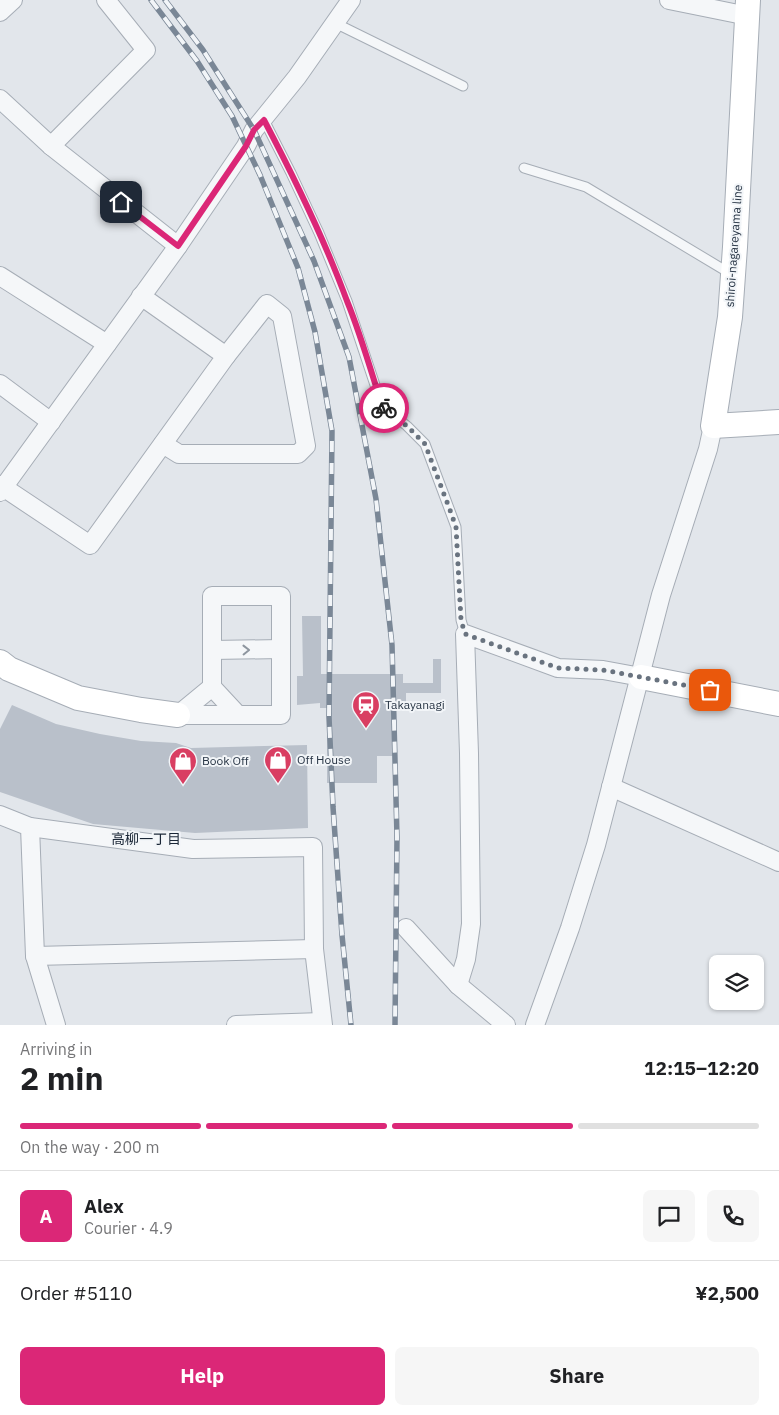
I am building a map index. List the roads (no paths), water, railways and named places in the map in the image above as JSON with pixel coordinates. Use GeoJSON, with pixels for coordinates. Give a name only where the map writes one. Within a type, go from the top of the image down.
{"type":"FeatureCollection","features":[{"type":"Feature","properties":{"kind":"main road","name":"shiroi-nagareyama line"},"geometry":{"type":"LineString","coordinates":[[713,426],[730,317],[748,8]]}},
{"type":"Feature","properties":{"kind":"main road"},"geometry":{"type":"LineString","coordinates":[[713,426],[779,422]]}},
{"type":"Feature","properties":{"kind":"main road"},"geometry":{"type":"LineString","coordinates":[[0,662],[9,669],[78,698],[178,715]]}},
{"type":"Feature","properties":{"kind":"main road"},"geometry":{"type":"LineString","coordinates":[[641,677],[779,704]]}},
{"type":"Feature","properties":{"kind":"street"},"geometry":{"type":"LineString","coordinates":[[0,12],[12,0]]}},
{"type":"Feature","properties":{"kind":"street"},"geometry":{"type":"LineString","coordinates":[[51,146],[146,50],[106,0]]}},
{"type":"Feature","properties":{"kind":"street"},"geometry":{"type":"LineString","coordinates":[[163,444],[179,454],[298,454],[306,446],[282,316],[267,304],[226,356],[90,545],[1,488],[178,246],[246,146],[254,130],[264,120],[351,0]]}},
{"type":"Feature","properties":{"kind":"street"},"geometry":{"type":"LineString","coordinates":[[669,0],[748,8]]}},
{"type":"Feature","properties":{"kind":"street"},"geometry":{"type":"LineString","coordinates":[[3,107],[178,246]]}},
{"type":"Feature","properties":{"kind":"street"},"geometry":{"type":"LineString","coordinates":[[0,276],[107,344]]}},
{"type":"Feature","properties":{"kind":"street"},"geometry":{"type":"LineString","coordinates":[[142,296],[226,356]]}},
{"type":"Feature","properties":{"kind":"street"},"geometry":{"type":"LineString","coordinates":[[0,384],[51,422]]}},
{"type":"Feature","properties":{"kind":"street"},"geometry":{"type":"LineString","coordinates":[[535,1025],[570,928],[596,845],[661,595],[708,449],[713,426]]}},
{"type":"Feature","properties":{"kind":"street"},"geometry":{"type":"LineString","coordinates":[[178,715],[238,715],[281,715],[281,596],[212,596],[212,687],[238,715]]}},
{"type":"Feature","properties":{"kind":"street"},"geometry":{"type":"LineString","coordinates":[[458,986],[466,959],[471,924],[469,753],[465,634],[558,668],[603,670],[641,677]]}},
{"type":"Feature","properties":{"kind":"street"},"geometry":{"type":"LineString","coordinates":[[212,650],[281,649]]}},
{"type":"Feature","properties":{"kind":"street"},"geometry":{"type":"LineString","coordinates":[[178,715],[212,687]]}},
{"type":"Feature","properties":{"kind":"street"},"geometry":{"type":"LineString","coordinates":[[611,787],[779,862]]}},
{"type":"Feature","properties":{"kind":"street"},"geometry":{"type":"LineString","coordinates":[[0,815],[30,827],[193,849],[312,847],[314,949],[322,1024],[236,1025]]}},
{"type":"Feature","properties":{"kind":"street"},"geometry":{"type":"LineString","coordinates":[[30,827],[35,956],[56,1025]]}},
{"type":"Feature","properties":{"kind":"street"},"geometry":{"type":"LineString","coordinates":[[406,928],[458,986],[506,1025]]}},
{"type":"Feature","properties":{"kind":"street"},"geometry":{"type":"LineString","coordinates":[[35,956],[314,949]]}},
{"type":"Feature","properties":{"kind":"lane"},"geometry":{"type":"LineString","coordinates":[[335,24],[463,86]]}},
{"type":"Feature","properties":{"kind":"lane"},"geometry":{"type":"LineString","coordinates":[[264,120],[292,173],[330,258],[347,301],[382,406],[407,426],[425,444],[456,527],[461,620],[465,634]]}},
{"type":"Feature","properties":{"kind":"lane"},"geometry":{"type":"LineString","coordinates":[[524,168],[586,187],[733,276]]}},
{"type":"Feature","properties":{"kind":"railway"},"geometry":{"type":"LineString","coordinates":[[151,0],[197,61],[232,116],[260,175],[298,268],[315,332],[332,431],[329,717],[342,935],[351,1025]]}},
{"type":"Feature","properties":{"kind":"railway"},"geometry":{"type":"LineString","coordinates":[[165,0],[203,50],[254,130],[314,261],[349,357],[376,499],[392,645],[397,837],[395,1025]]}},
{"type":"Feature","properties":{"kind":"place","name":"Takayanagi"},"geometry":{"type":"Point","coordinates":[366,729]}},
{"type":"Feature","properties":{"kind":"place","name":"Off House"},"geometry":{"type":"Point","coordinates":[278,784]}},
{"type":"Feature","properties":{"kind":"place","name":"Book Off"},"geometry":{"type":"Point","coordinates":[183,785]}},
{"type":"Feature","properties":{"kind":"district","name":"高柳一丁目"},"geometry":{"type":"Point","coordinates":[146,839]}}]}
